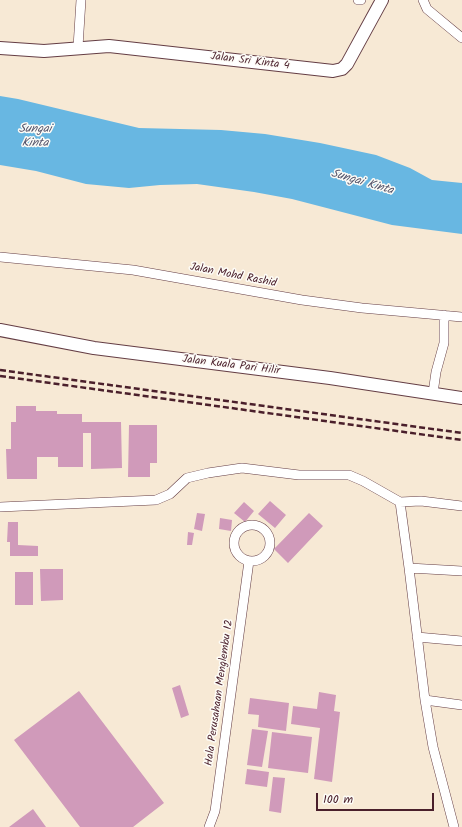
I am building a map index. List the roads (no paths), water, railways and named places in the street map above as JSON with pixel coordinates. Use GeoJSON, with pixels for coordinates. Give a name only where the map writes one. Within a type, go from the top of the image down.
{"type":"FeatureCollection","features":[{"type":"Feature","properties":{"kind":"street"},"geometry":{"type":"LineString","coordinates":[[78,47],[81,0]]}},
{"type":"Feature","properties":{"kind":"street","name":"Jalan Sri Kinta 4"},"geometry":{"type":"LineString","coordinates":[[0,48],[44,51],[78,47],[109,46],[143,48],[332,72],[347,64],[382,0]]}},
{"type":"Feature","properties":{"kind":"street"},"geometry":{"type":"LineString","coordinates":[[423,0],[427,10],[462,38]]}},
{"type":"Feature","properties":{"kind":"street","name":"Jalan Mohd Rashid"},"geometry":{"type":"LineString","coordinates":[[0,257],[133,270],[302,300],[362,308],[462,317]]}},
{"type":"Feature","properties":{"kind":"street"},"geometry":{"type":"LineString","coordinates":[[434,393],[436,372],[444,343],[444,315]]}},
{"type":"Feature","properties":{"kind":"street","name":"Jalan Kuala Pari Hilir"},"geometry":{"type":"LineString","coordinates":[[0,330],[94,348],[330,378],[462,398]]}},
{"type":"Feature","properties":{"kind":"street"},"geometry":{"type":"LineString","coordinates":[[0,507],[156,500],[170,494],[187,478],[242,468],[300,474],[349,475],[363,481],[400,502],[421,501],[462,506]]}},
{"type":"Feature","properties":{"kind":"street"},"geometry":{"type":"LineString","coordinates":[[400,502],[425,700],[433,747],[454,827]]}},
{"type":"Feature","properties":{"kind":"street","name":"Hala Perusahaan Menglembu 12"},"geometry":{"type":"LineString","coordinates":[[209,827],[215,811],[249,561]]}},
{"type":"Feature","properties":{"kind":"street"},"geometry":{"type":"LineString","coordinates":[[409,568],[462,571]]}},
{"type":"Feature","properties":{"kind":"street"},"geometry":{"type":"LineString","coordinates":[[417,637],[462,641]]}},
{"type":"Feature","properties":{"kind":"street"},"geometry":{"type":"LineString","coordinates":[[425,700],[462,705]]}},
{"type":"Feature","properties":{"kind":"water","name":"Sungai Kinta"},"geometry":{"type":"Polygon","coordinates":[[[0,96],[139,128],[221,130],[265,134],[320,143],[376,155],[410,168],[432,180],[462,183],[462,234],[392,225],[292,199],[254,192],[197,184],[129,188],[86,184],[36,171],[0,165],[0,96]]]}},
{"type":"Feature","properties":{"kind":"railway"},"geometry":{"type":"LineString","coordinates":[[0,370],[462,433]]}},
{"type":"Feature","properties":{"kind":"railway"},"geometry":{"type":"LineString","coordinates":[[0,376],[462,440]]}}]}
